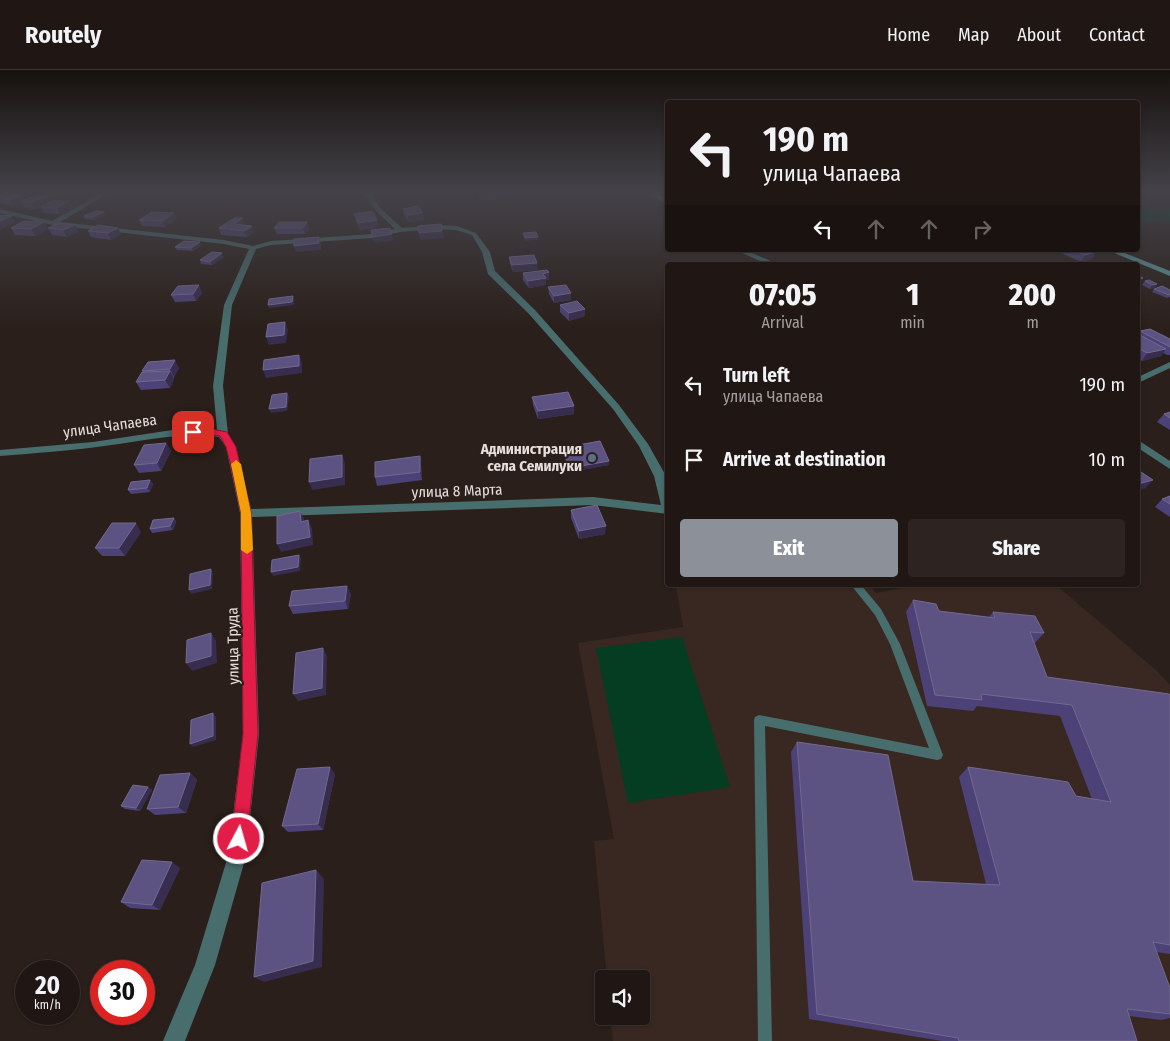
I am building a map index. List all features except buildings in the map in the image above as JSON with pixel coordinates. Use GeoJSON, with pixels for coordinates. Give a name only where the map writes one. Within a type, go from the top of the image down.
{"type":"FeatureCollection","features":[{"type":"Feature","properties":{"kind":"main road"},"geometry":{"type":"LineString","coordinates":[[1116,252],[1170,274]]}},
{"type":"Feature","properties":{"kind":"street"},"geometry":{"type":"LineString","coordinates":[[191,238],[253,248]]}},
{"type":"Feature","properties":{"kind":"street","name":"улица 8 Марта"},"geometry":{"type":"LineString","coordinates":[[253,248],[271,243],[339,238]]}},
{"type":"Feature","properties":{"kind":"street","name":"улица 8 Марта"},"geometry":{"type":"LineString","coordinates":[[477,238],[486,252],[491,272],[545,326],[616,407],[644,446],[660,476],[665,497]]}},
{"type":"Feature","properties":{"kind":"street","name":"улица Труда"},"geometry":{"type":"LineString","coordinates":[[174,1041],[205,965],[237,856],[250,734],[246,513],[231,447],[224,434],[218,386],[228,305],[253,248]]}},
{"type":"Feature","properties":{"kind":"street"},"geometry":{"type":"LineString","coordinates":[[744,252],[769,262]]}},
{"type":"Feature","properties":{"kind":"street"},"geometry":{"type":"LineString","coordinates":[[1140,379],[1170,366]]}},
{"type":"Feature","properties":{"kind":"street","name":"улица Чапаева"},"geometry":{"type":"LineString","coordinates":[[0,454],[106,443],[166,433],[207,431],[224,434]]}},
{"type":"Feature","properties":{"kind":"street"},"geometry":{"type":"LineString","coordinates":[[1140,444],[1170,466]]}},
{"type":"Feature","properties":{"kind":"street","name":"улица 8 Марта"},"geometry":{"type":"LineString","coordinates":[[246,513],[593,500],[665,510]]}},
{"type":"Feature","properties":{"kind":"lane"},"geometry":{"type":"LineString","coordinates":[[765,1041],[759,720],[936,755],[894,644],[878,612],[858,587]]}},
{"type":"Feature","properties":{"kind":"shaded area"},"geometry":{"type":"Polygon","coordinates":[[[676,587],[871,587],[876,593],[905,587],[1058,587],[1157,671],[1170,685],[1170,1041],[613,1041],[611,1025],[650,1025],[650,970],[606,970],[594,841],[614,839],[578,643],[683,627],[676,587]]]}},
{"type":"Feature","properties":{"kind":"green space"},"geometry":{"type":"Polygon","coordinates":[[[682,637],[730,787],[628,803],[596,648],[682,637]]]}},
{"type":"Feature","properties":{"kind":"slow traffic"},"geometry":{"type":"LineString","coordinates":[[236,464],[246,513],[247,550]]}},
{"type":"Feature","properties":{"kind":"place","name":"Администрация села Семилуки"},"geometry":{"type":"Point","coordinates":[592,458]}},
{"type":"Feature","properties":{"kind":"route"},"geometry":{"type":"LineString","coordinates":[[193,432],[207,431],[224,434],[231,447],[246,513],[250,734],[239,839]]}}]}
